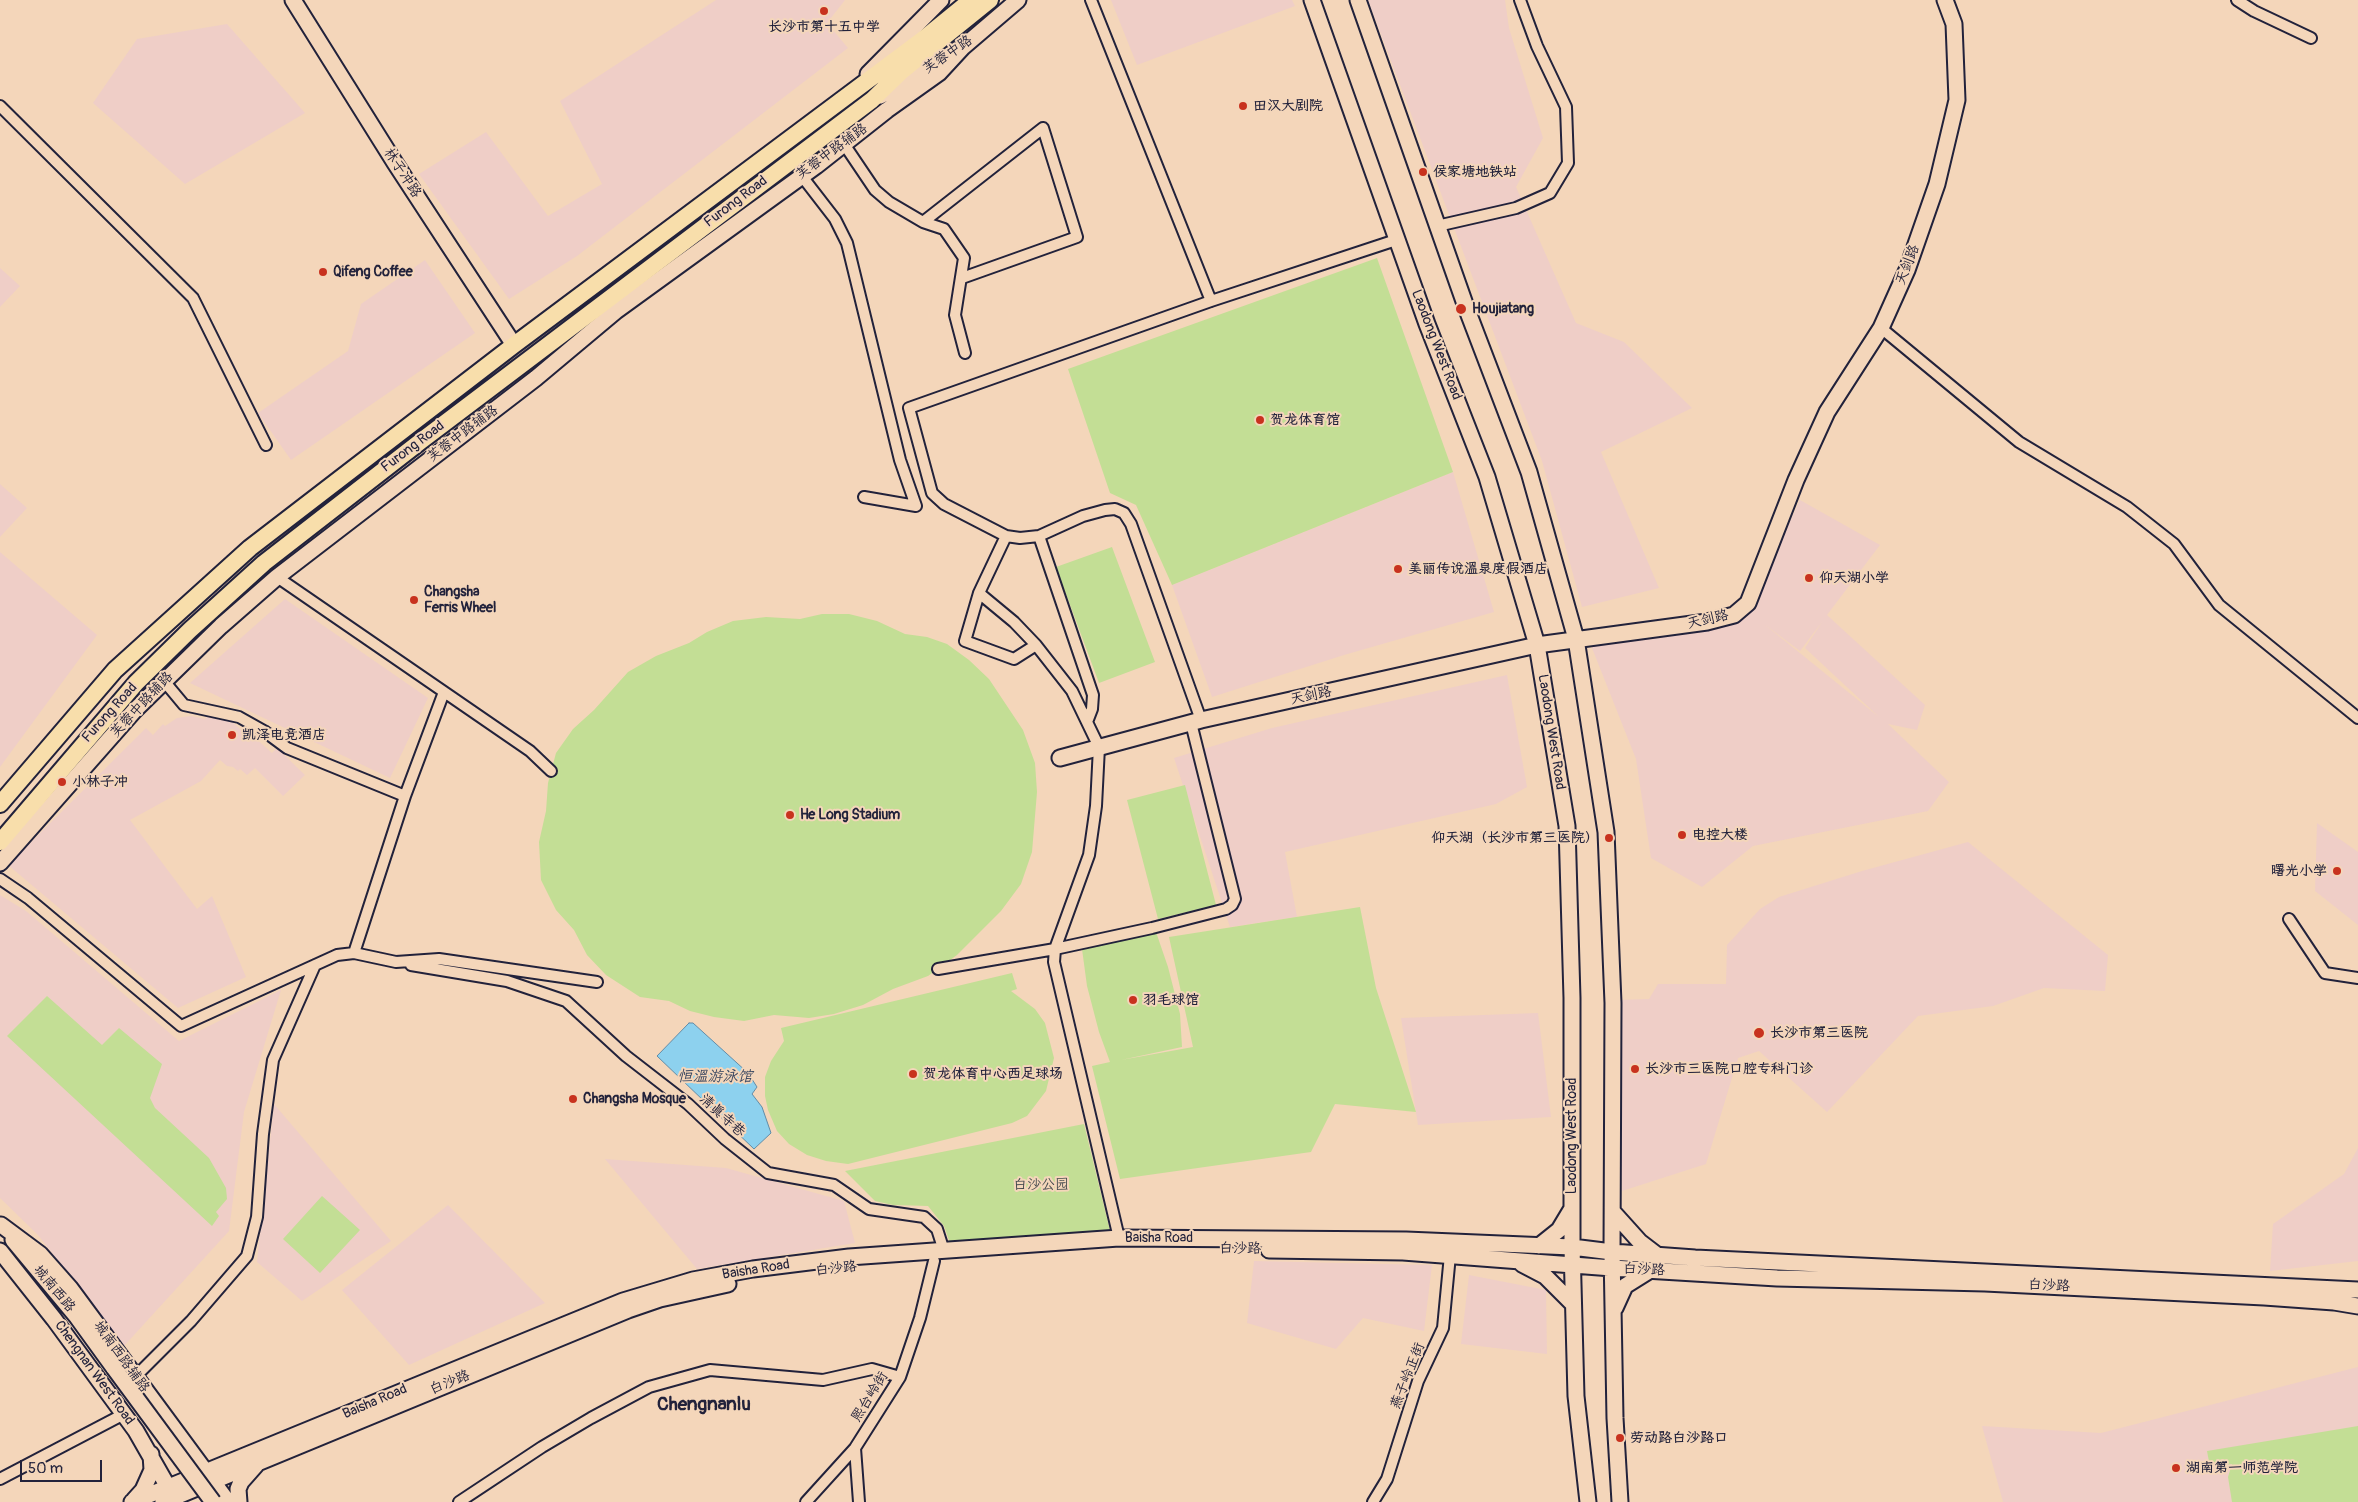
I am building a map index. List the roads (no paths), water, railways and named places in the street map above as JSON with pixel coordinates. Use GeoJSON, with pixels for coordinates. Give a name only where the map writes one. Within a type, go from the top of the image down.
{"type":"FeatureCollection","features":[{"type":"Feature","properties":{"kind":"main road"},"geometry":{"type":"LineString","coordinates":[[926,44],[971,0]]}},
{"type":"Feature","properties":{"kind":"main road"},"geometry":{"type":"LineString","coordinates":[[926,44],[990,0]]}},
{"type":"Feature","properties":{"kind":"main road","name":"Furong Road"},"geometry":{"type":"LineString","coordinates":[[0,804],[115,670],[250,548],[514,345],[848,95],[926,44]]}},
{"type":"Feature","properties":{"kind":"main road","name":"Furong Road"},"geometry":{"type":"LineString","coordinates":[[0,842],[136,683],[190,630],[264,563],[421,440],[872,100],[926,44]]}},
{"type":"Feature","properties":{"kind":"street","name":"林子冲路"},"geometry":{"type":"LineString","coordinates":[[293,0],[395,163],[514,345]]}},
{"type":"Feature","properties":{"kind":"street"},"geometry":{"type":"LineString","coordinates":[[848,95],[941,0]]}},
{"type":"Feature","properties":{"kind":"street","name":"芙蓉中路"},"geometry":{"type":"LineString","coordinates":[[872,100],[907,82],[963,47],[1018,0]]}},
{"type":"Feature","properties":{"kind":"street"},"geometry":{"type":"LineString","coordinates":[[1091,0],[1211,301]]}},
{"type":"Feature","properties":{"kind":"street","name":"Laodong West Road"},"geometry":{"type":"LineString","coordinates":[[1312,0],[1396,240],[1487,477],[1537,645],[1567,826],[1572,998],[1572,1265],[1576,1396],[1588,1502]]}},
{"type":"Feature","properties":{"kind":"street"},"geometry":{"type":"LineString","coordinates":[[1358,0],[1437,226],[1529,472],[1576,639],[1606,832],[1613,1004],[1612,1268],[1615,1418],[1620,1502]]}},
{"type":"Feature","properties":{"kind":"street"},"geometry":{"type":"LineString","coordinates":[[1437,226],[1516,208],[1550,193],[1568,163],[1566,107],[1537,46],[1520,0]]}},
{"type":"Feature","properties":{"kind":"street","name":"天剑路"},"geometry":{"type":"LineString","coordinates":[[1060,758],[1196,721],[1537,645],[1707,622],[1734,615],[1748,603],[1796,480],[1827,412],[1881,328],[1907,270],[1937,184],[1957,100],[1954,24],[1945,0]]}},
{"type":"Feature","properties":{"kind":"street"},"geometry":{"type":"LineString","coordinates":[[2237,0],[2254,11],[2311,38]]}},
{"type":"Feature","properties":{"kind":"street","name":"芙蓉中路辅路"},"geometry":{"type":"LineString","coordinates":[[0,863],[164,681],[277,577],[536,378],[616,311],[939,73],[963,47]]}},
{"type":"Feature","properties":{"kind":"street"},"geometry":{"type":"LineString","coordinates":[[0,106],[194,298],[266,445]]}},
{"type":"Feature","properties":{"kind":"street"},"geometry":{"type":"LineString","coordinates":[[923,222],[1043,128],[1078,237],[962,278]]}},
{"type":"Feature","properties":{"kind":"street"},"geometry":{"type":"LineString","coordinates":[[844,144],[875,190],[889,202],[923,222],[944,229],[964,258],[955,315],[965,352]]}},
{"type":"Feature","properties":{"kind":"street"},"geometry":{"type":"LineString","coordinates":[[801,175],[835,219],[847,242],[900,460],[916,506],[864,496]]}},
{"type":"Feature","properties":{"kind":"street"},"geometry":{"type":"LineString","coordinates":[[938,969],[1055,949],[1171,923],[1226,909],[1232,905],[1235,899],[1196,721],[1131,524],[1124,514],[1115,509],[1105,510],[1083,516],[1038,536],[1020,538],[1006,536],[944,504],[932,493],[909,408],[1211,301],[1396,240]]}},
{"type":"Feature","properties":{"kind":"street"},"geometry":{"type":"LineString","coordinates":[[1881,328],[2019,442],[2127,507],[2174,544],[2219,605],[2358,718]]}},
{"type":"Feature","properties":{"kind":"street"},"geometry":{"type":"LineString","coordinates":[[1006,536],[979,594],[965,641],[1014,659],[1036,645]]}},
{"type":"Feature","properties":{"kind":"street"},"geometry":{"type":"LineString","coordinates":[[1038,536],[1093,695],[1092,709],[1086,722]]}},
{"type":"Feature","properties":{"kind":"street"},"geometry":{"type":"LineString","coordinates":[[277,577],[530,752],[551,771]]}},
{"type":"Feature","properties":{"kind":"street"},"geometry":{"type":"LineString","coordinates":[[979,594],[1014,622],[1036,645],[1072,691],[1099,747],[1096,806],[1089,855],[1055,949],[1054,962],[1119,1238]]}},
{"type":"Feature","properties":{"kind":"street"},"geometry":{"type":"LineString","coordinates":[[164,681],[184,705],[239,717],[264,731],[287,748],[404,796]]}},
{"type":"Feature","properties":{"kind":"street"},"geometry":{"type":"LineString","coordinates":[[354,953],[404,796],[444,692]]}},
{"type":"Feature","properties":{"kind":"street"},"geometry":{"type":"LineString","coordinates":[[0,879],[28,898],[181,1026],[337,955],[354,953],[396,962],[438,959],[597,982]]}},
{"type":"Feature","properties":{"kind":"street"},"geometry":{"type":"LineString","coordinates":[[2289,919],[2325,973],[2358,978]]}},
{"type":"Feature","properties":{"kind":"street","name":"清真寺巷"},"geometry":{"type":"LineString","coordinates":[[396,962],[507,982],[566,1001],[626,1056],[688,1104],[725,1140],[768,1173],[834,1185],[869,1209],[924,1217],[937,1229],[939,1256]]}},
{"type":"Feature","properties":{"kind":"street"},"geometry":{"type":"LineString","coordinates":[[135,1377],[191,1321],[247,1256],[257,1217],[262,1134],[272,1060],[315,965]]}},
{"type":"Feature","properties":{"kind":"street"},"geometry":{"type":"LineString","coordinates":[[1539,1246],[1559,1230],[1572,1208]]}},
{"type":"Feature","properties":{"kind":"street"},"geometry":{"type":"LineString","coordinates":[[1612,1212],[1640,1242],[1657,1255]]}},
{"type":"Feature","properties":{"kind":"street","name":"城南西路辅路"},"geometry":{"type":"LineString","coordinates":[[1,1224],[40,1254],[80,1301],[228,1502]]}},
{"type":"Feature","properties":{"kind":"street","name":"城南西路"},"geometry":{"type":"LineString","coordinates":[[1,1224],[77,1317],[110,1371],[202,1502]]}},
{"type":"Feature","properties":{"kind":"street","name":"Baisha Road"},"geometry":{"type":"LineString","coordinates":[[131,1502],[171,1497],[208,1477],[230,1461],[623,1301],[657,1289],[753,1269],[849,1257],[939,1256],[1119,1238],[1406,1240],[1572,1247]]}},
{"type":"Feature","properties":{"kind":"street","name":"城南西路"},"geometry":{"type":"LineString","coordinates":[[0,1247],[25,1269],[53,1300],[213,1502]]}},
{"type":"Feature","properties":{"kind":"street","name":"白沙路"},"geometry":{"type":"LineString","coordinates":[[208,1477],[259,1462],[618,1314],[660,1299],[751,1278],[939,1256],[1119,1247],[1404,1252],[1649,1271],[1777,1278],[1986,1283],[2264,1297],[2334,1302],[2358,1306]]}},
{"type":"Feature","properties":{"kind":"street","name":"白沙路"},"geometry":{"type":"LineString","coordinates":[[1572,1247],[1657,1255],[2358,1290]]}},
{"type":"Feature","properties":{"kind":"street","name":"Chengnan West Road"},"geometry":{"type":"LineString","coordinates":[[0,1251],[54,1319],[124,1414],[150,1452],[171,1497]]}},
{"type":"Feature","properties":{"kind":"street","name":"燕子岭正街"},"geometry":{"type":"LineString","coordinates":[[1373,1502],[1387,1479],[1418,1381],[1443,1328],[1450,1255]]}},
{"type":"Feature","properties":{"kind":"street","name":"熙台岭街"},"geometry":{"type":"LineString","coordinates":[[806,1502],[855,1448],[900,1377],[939,1256]]}},
{"type":"Feature","properties":{"kind":"street"},"geometry":{"type":"LineString","coordinates":[[1516,1261],[1546,1276],[1574,1304]]}},
{"type":"Feature","properties":{"kind":"street"},"geometry":{"type":"LineString","coordinates":[[1613,1312],[1625,1286],[1649,1271]]}},
{"type":"Feature","properties":{"kind":"street"},"geometry":{"type":"LineString","coordinates":[[459,1502],[542,1447],[649,1386],[710,1370],[823,1380],[872,1369],[900,1377]]}},
{"type":"Feature","properties":{"kind":"street"},"geometry":{"type":"LineString","coordinates":[[0,1480],[124,1414]]}},
{"type":"Feature","properties":{"kind":"street"},"geometry":{"type":"LineString","coordinates":[[185,1446],[207,1459],[230,1461]]}},
{"type":"Feature","properties":{"kind":"street"},"geometry":{"type":"LineString","coordinates":[[855,1448],[859,1502]]}},
{"type":"Feature","properties":{"kind":"street"},"geometry":{"type":"LineString","coordinates":[[131,1502],[138,1496],[152,1470],[150,1452]]}},
{"type":"Feature","properties":{"kind":"street"},"geometry":{"type":"LineString","coordinates":[[239,1502],[238,1489],[241,1482],[246,1474],[259,1462]]}},
{"type":"Feature","properties":{"kind":"street"},"geometry":{"type":"LineString","coordinates":[[208,1477],[239,1502]]}},
{"type":"Feature","properties":{"kind":"water","name":"恒温游泳馆"},"geometry":{"type":"Polygon","coordinates":[[[689,1023],[693,1023],[748,1073],[757,1087],[752,1094],[762,1107],[771,1133],[754,1149],[657,1056],[689,1023]]]}},
{"type":"Feature","properties":{"kind":"place","name":"长沙市第十五中学"},"geometry":{"type":"Point","coordinates":[824,11]}},
{"type":"Feature","properties":{"kind":"place","name":"田汉大剧院"},"geometry":{"type":"Point","coordinates":[1243,106]}},
{"type":"Feature","properties":{"kind":"place","name":"侯家塘地铁站"},"geometry":{"type":"Point","coordinates":[1423,172]}},
{"type":"Feature","properties":{"kind":"place","name":"Qifeng Coffee"},"geometry":{"type":"Point","coordinates":[323,272]}},
{"type":"Feature","properties":{"kind":"place","name":"Houjiatang"},"geometry":{"type":"Point","coordinates":[1461,309]}},
{"type":"Feature","properties":{"kind":"place","name":"贺龙体育馆"},"geometry":{"type":"Point","coordinates":[1260,420]}},
{"type":"Feature","properties":{"kind":"place","name":"美丽传说温泉度假酒店"},"geometry":{"type":"Point","coordinates":[1398,569]}},
{"type":"Feature","properties":{"kind":"place","name":"仰天湖小学"},"geometry":{"type":"Point","coordinates":[1809,578]}},
{"type":"Feature","properties":{"kind":"place","name":"Changsha Ferris Wheel"},"geometry":{"type":"Point","coordinates":[414,600]}},
{"type":"Feature","properties":{"kind":"place","name":"凯泽电竞酒店"},"geometry":{"type":"Point","coordinates":[232,735]}},
{"type":"Feature","properties":{"kind":"place","name":"小林子冲"},"geometry":{"type":"Point","coordinates":[62,782]}},
{"type":"Feature","properties":{"kind":"place","name":"He Long Stadium"},"geometry":{"type":"Point","coordinates":[790,815]}},
{"type":"Feature","properties":{"kind":"place","name":"电控大楼"},"geometry":{"type":"Point","coordinates":[1682,835]}},
{"type":"Feature","properties":{"kind":"place","name":"仰天湖（长沙市第三医院）"},"geometry":{"type":"Point","coordinates":[1609,838]}},
{"type":"Feature","properties":{"kind":"place","name":"曙光小学"},"geometry":{"type":"Point","coordinates":[2337,871]}},
{"type":"Feature","properties":{"kind":"place","name":"羽毛球馆"},"geometry":{"type":"Point","coordinates":[1133,1000]}},
{"type":"Feature","properties":{"kind":"place","name":"长沙市第三医院"},"geometry":{"type":"Point","coordinates":[1759,1033]}},
{"type":"Feature","properties":{"kind":"place","name":"长沙市三医院口腔专科门诊"},"geometry":{"type":"Point","coordinates":[1635,1069]}},
{"type":"Feature","properties":{"kind":"place","name":"贺龙体育中心西足球场"},"geometry":{"type":"Point","coordinates":[913,1074]}},
{"type":"Feature","properties":{"kind":"place","name":"Changsha Mosque"},"geometry":{"type":"Point","coordinates":[573,1099]}},
{"type":"Feature","properties":{"kind":"place","name":"劳动路白沙路口"},"geometry":{"type":"Point","coordinates":[1620,1438]}},
{"type":"Feature","properties":{"kind":"place","name":"湖南第一师范学院"},"geometry":{"type":"Point","coordinates":[2176,1468]}},
{"type":"Feature","properties":{"kind":"district","name":"Chengnanlu"},"geometry":{"type":"Point","coordinates":[704,1405]}},
{"type":"Feature","properties":{"kind":"park label","name":"白沙公园"},"geometry":{"type":"Point","coordinates":[1041,1185]}}]}
